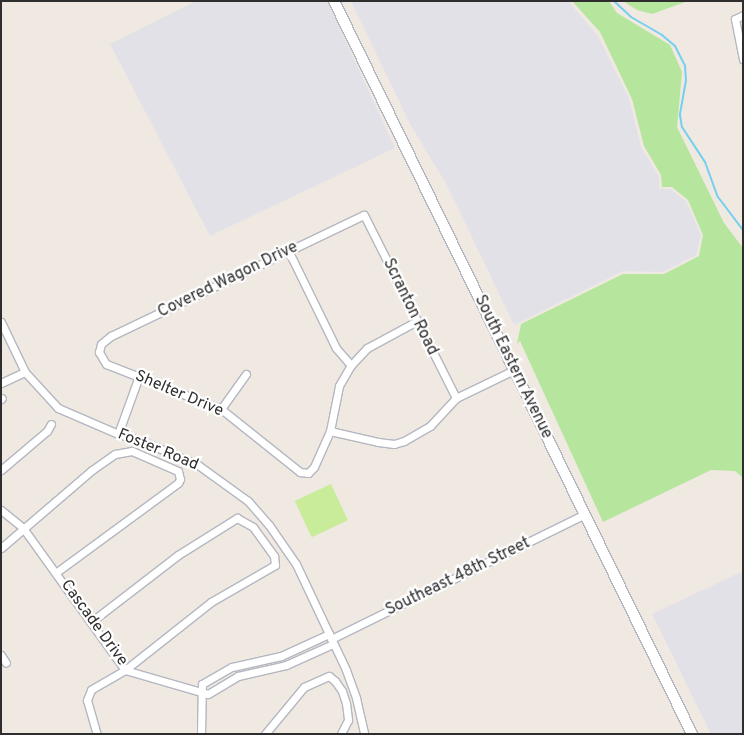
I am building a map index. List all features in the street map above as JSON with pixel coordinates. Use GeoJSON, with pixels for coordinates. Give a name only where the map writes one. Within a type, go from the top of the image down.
{"type":"FeatureCollection","features":[{"type":"Feature","properties":{"kind":"main road","name":"South Eastern Avenue"},"geometry":{"type":"LineString","coordinates":[[334,1],[692,734]]}},
{"type":"Feature","properties":{"kind":"street"},"geometry":{"type":"LineString","coordinates":[[743,15],[735,19],[743,59]]}},
{"type":"Feature","properties":{"kind":"street","name":"Covered Wagon Drive"},"geometry":{"type":"LineString","coordinates":[[99,352],[101,344],[111,336],[364,215]]}},
{"type":"Feature","properties":{"kind":"street","name":"Scranton Road"},"geometry":{"type":"LineString","coordinates":[[364,215],[456,398]]}},
{"type":"Feature","properties":{"kind":"street"},"geometry":{"type":"LineString","coordinates":[[288,250],[336,348],[351,365]]}},
{"type":"Feature","properties":{"kind":"street"},"geometry":{"type":"LineString","coordinates":[[417,321],[367,348],[351,365],[339,386],[330,431],[394,444],[430,426],[456,398],[514,370]]}},
{"type":"Feature","properties":{"kind":"street","name":"Foster Road"},"geometry":{"type":"LineString","coordinates":[[1,322],[25,372],[58,408],[118,434],[142,440],[198,466],[248,501],[269,525],[296,564],[346,670],[356,698],[364,734]]}},
{"type":"Feature","properties":{"kind":"street","name":"Shelter Drive"},"geometry":{"type":"LineString","coordinates":[[99,352],[106,364],[221,409],[300,472],[308,473],[314,467],[330,431]]}},
{"type":"Feature","properties":{"kind":"street"},"geometry":{"type":"LineString","coordinates":[[1,383],[25,372]]}},
{"type":"Feature","properties":{"kind":"street"},"geometry":{"type":"LineString","coordinates":[[221,409],[246,374]]}},
{"type":"Feature","properties":{"kind":"street"},"geometry":{"type":"LineString","coordinates":[[118,434],[139,376]]}},
{"type":"Feature","properties":{"kind":"street"},"geometry":{"type":"LineString","coordinates":[[1,470],[48,431],[51,424]]}},
{"type":"Feature","properties":{"kind":"street"},"geometry":{"type":"LineString","coordinates":[[1,548],[92,470],[121,452],[132,452],[173,468],[180,476],[178,483],[57,572]]}},
{"type":"Feature","properties":{"kind":"street","name":"Cascade Drive"},"geometry":{"type":"LineString","coordinates":[[1,510],[23,528],[57,572],[125,670],[201,692]]}},
{"type":"Feature","properties":{"kind":"street","name":"Southeast 48th Street"},"geometry":{"type":"LineString","coordinates":[[331,639],[280,656],[232,667],[202,684],[201,692],[208,694],[238,676],[286,665],[331,639],[585,514]]}},
{"type":"Feature","properties":{"kind":"street"},"geometry":{"type":"LineString","coordinates":[[91,622],[178,555],[237,518],[253,527],[274,556],[274,565],[212,602],[125,670],[91,690],[87,700],[98,734]]}},
{"type":"Feature","properties":{"kind":"street"},"geometry":{"type":"LineString","coordinates":[[1,655],[6,663]]}},
{"type":"Feature","properties":{"kind":"street"},"geometry":{"type":"LineString","coordinates":[[265,734],[304,687],[329,676],[339,686],[346,703],[348,720],[341,734]]}},
{"type":"Feature","properties":{"kind":"street"},"geometry":{"type":"LineString","coordinates":[[201,692],[201,734]]}},
{"type":"Feature","properties":{"kind":"shaded area"},"geometry":{"type":"Polygon","coordinates":[[[196,1],[327,1],[395,148],[210,236],[110,44],[196,1]]]}},
{"type":"Feature","properties":{"kind":"shaded area"},"geometry":{"type":"Polygon","coordinates":[[[351,1],[568,1],[598,36],[629,99],[641,147],[659,177],[659,189],[670,189],[686,201],[701,235],[696,255],[663,272],[623,271],[514,325],[447,185],[411,126],[351,1]]]}},
{"type":"Feature","properties":{"kind":"shaded area"},"geometry":{"type":"Polygon","coordinates":[[[743,571],[743,734],[711,734],[652,614],[743,571]]]}},
{"type":"Feature","properties":{"kind":"green space"},"geometry":{"type":"Polygon","coordinates":[[[572,1],[609,1],[617,13],[670,45],[682,72],[677,127],[724,223],[743,248],[743,478],[735,471],[711,470],[603,522],[520,341],[517,344],[521,324],[623,274],[664,274],[699,256],[703,235],[688,200],[672,187],[662,187],[661,175],[644,146],[632,99],[600,32],[572,1]]]}},
{"type":"Feature","properties":{"kind":"green space"},"geometry":{"type":"Polygon","coordinates":[[[623,1],[688,1],[652,14],[637,10],[623,1]]]}},
{"type":"Feature","properties":{"kind":"green space"},"geometry":{"type":"Polygon","coordinates":[[[331,484],[348,520],[312,537],[295,501],[331,484]]]}},
{"type":"Feature","properties":{"kind":"waterway"},"geometry":{"type":"LineString","coordinates":[[614,1],[631,17],[662,35],[675,46],[685,66],[686,80],[680,115],[682,127],[705,162],[718,197],[743,230]]}}]}
